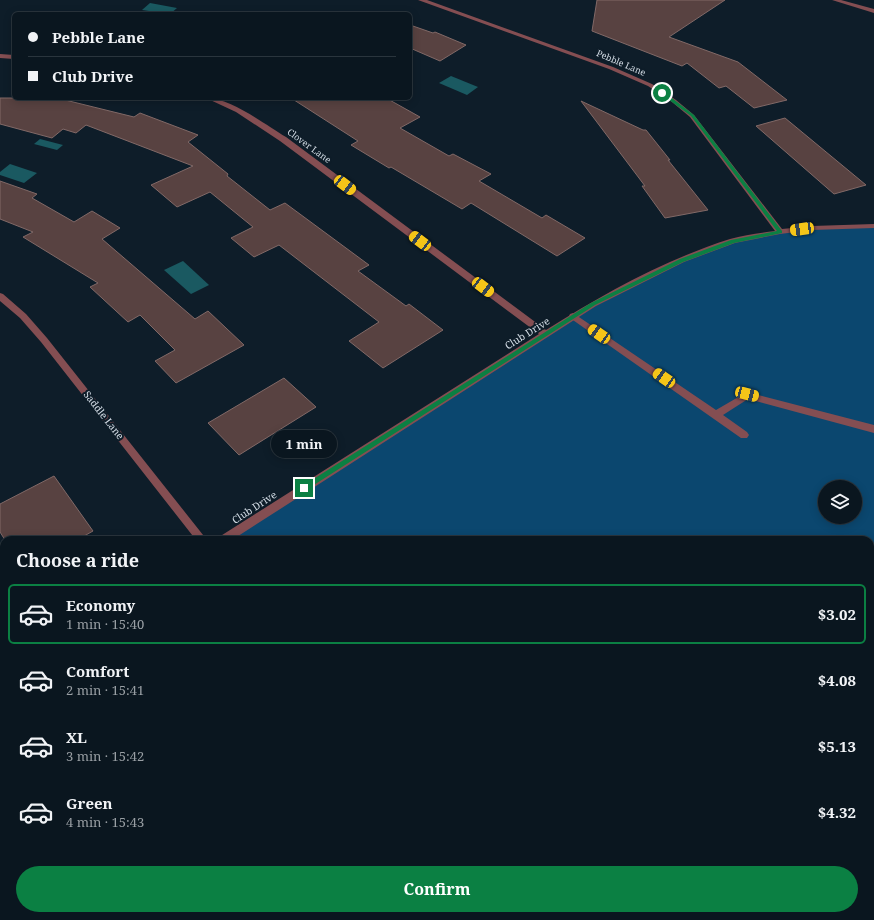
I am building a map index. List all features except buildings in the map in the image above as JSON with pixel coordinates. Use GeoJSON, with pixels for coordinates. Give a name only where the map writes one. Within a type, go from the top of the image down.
{"type":"FeatureCollection","features":[{"type":"Feature","properties":{"kind":"street","name":"Pebble Lane"},"geometry":{"type":"LineString","coordinates":[[421,0],[611,68],[650,85],[674,101],[692,116],[780,232]]}},
{"type":"Feature","properties":{"kind":"street"},"geometry":{"type":"LineString","coordinates":[[835,0],[874,11]]}},
{"type":"Feature","properties":{"kind":"street"},"geometry":{"type":"LineString","coordinates":[[0,56],[12,57]]}},
{"type":"Feature","properties":{"kind":"street","name":"Clover Lane"},"geometry":{"type":"LineString","coordinates":[[213,100],[238,111],[283,139],[545,334]]}},
{"type":"Feature","properties":{"kind":"street","name":"Club Drive"},"geometry":{"type":"LineString","coordinates":[[229,536],[573,316],[593,304],[682,260],[733,241],[780,232],[812,228],[874,226]]}},
{"type":"Feature","properties":{"kind":"street","name":"Saddle Lane"},"geometry":{"type":"LineString","coordinates":[[0,296],[23,316],[44,340],[199,536]]}},
{"type":"Feature","properties":{"kind":"street"},"geometry":{"type":"LineString","coordinates":[[573,316],[744,435]]}},
{"type":"Feature","properties":{"kind":"street"},"geometry":{"type":"LineString","coordinates":[[716,415],[747,394],[874,429]]}},
{"type":"Feature","properties":{"kind":"shaded area"},"geometry":{"type":"Polygon","coordinates":[[[150,3],[177,8],[172,12],[142,10],[150,3]]]}},
{"type":"Feature","properties":{"kind":"shaded area"},"geometry":{"type":"Polygon","coordinates":[[[451,76],[478,87],[467,95],[439,83],[451,76]]]}},
{"type":"Feature","properties":{"kind":"shaded area"},"geometry":{"type":"Polygon","coordinates":[[[40,139],[63,145],[57,150],[34,144],[40,139]]]}},
{"type":"Feature","properties":{"kind":"shaded area"},"geometry":{"type":"Polygon","coordinates":[[[10,164],[37,173],[24,183],[0,175],[0,172],[10,164]]]}},
{"type":"Feature","properties":{"kind":"shaded area"},"geometry":{"type":"Polygon","coordinates":[[[874,226],[874,536],[224,536],[593,304],[681,260],[733,241],[790,230],[874,226]]]}},
{"type":"Feature","properties":{"kind":"shaded area"},"geometry":{"type":"Polygon","coordinates":[[[183,261],[209,285],[191,294],[164,270],[183,261]]]}},
{"type":"Feature","properties":{"kind":"route"},"geometry":{"type":"LineString","coordinates":[[304,488],[593,304],[682,260],[733,241],[780,232],[692,116],[662,93]]}}]}
